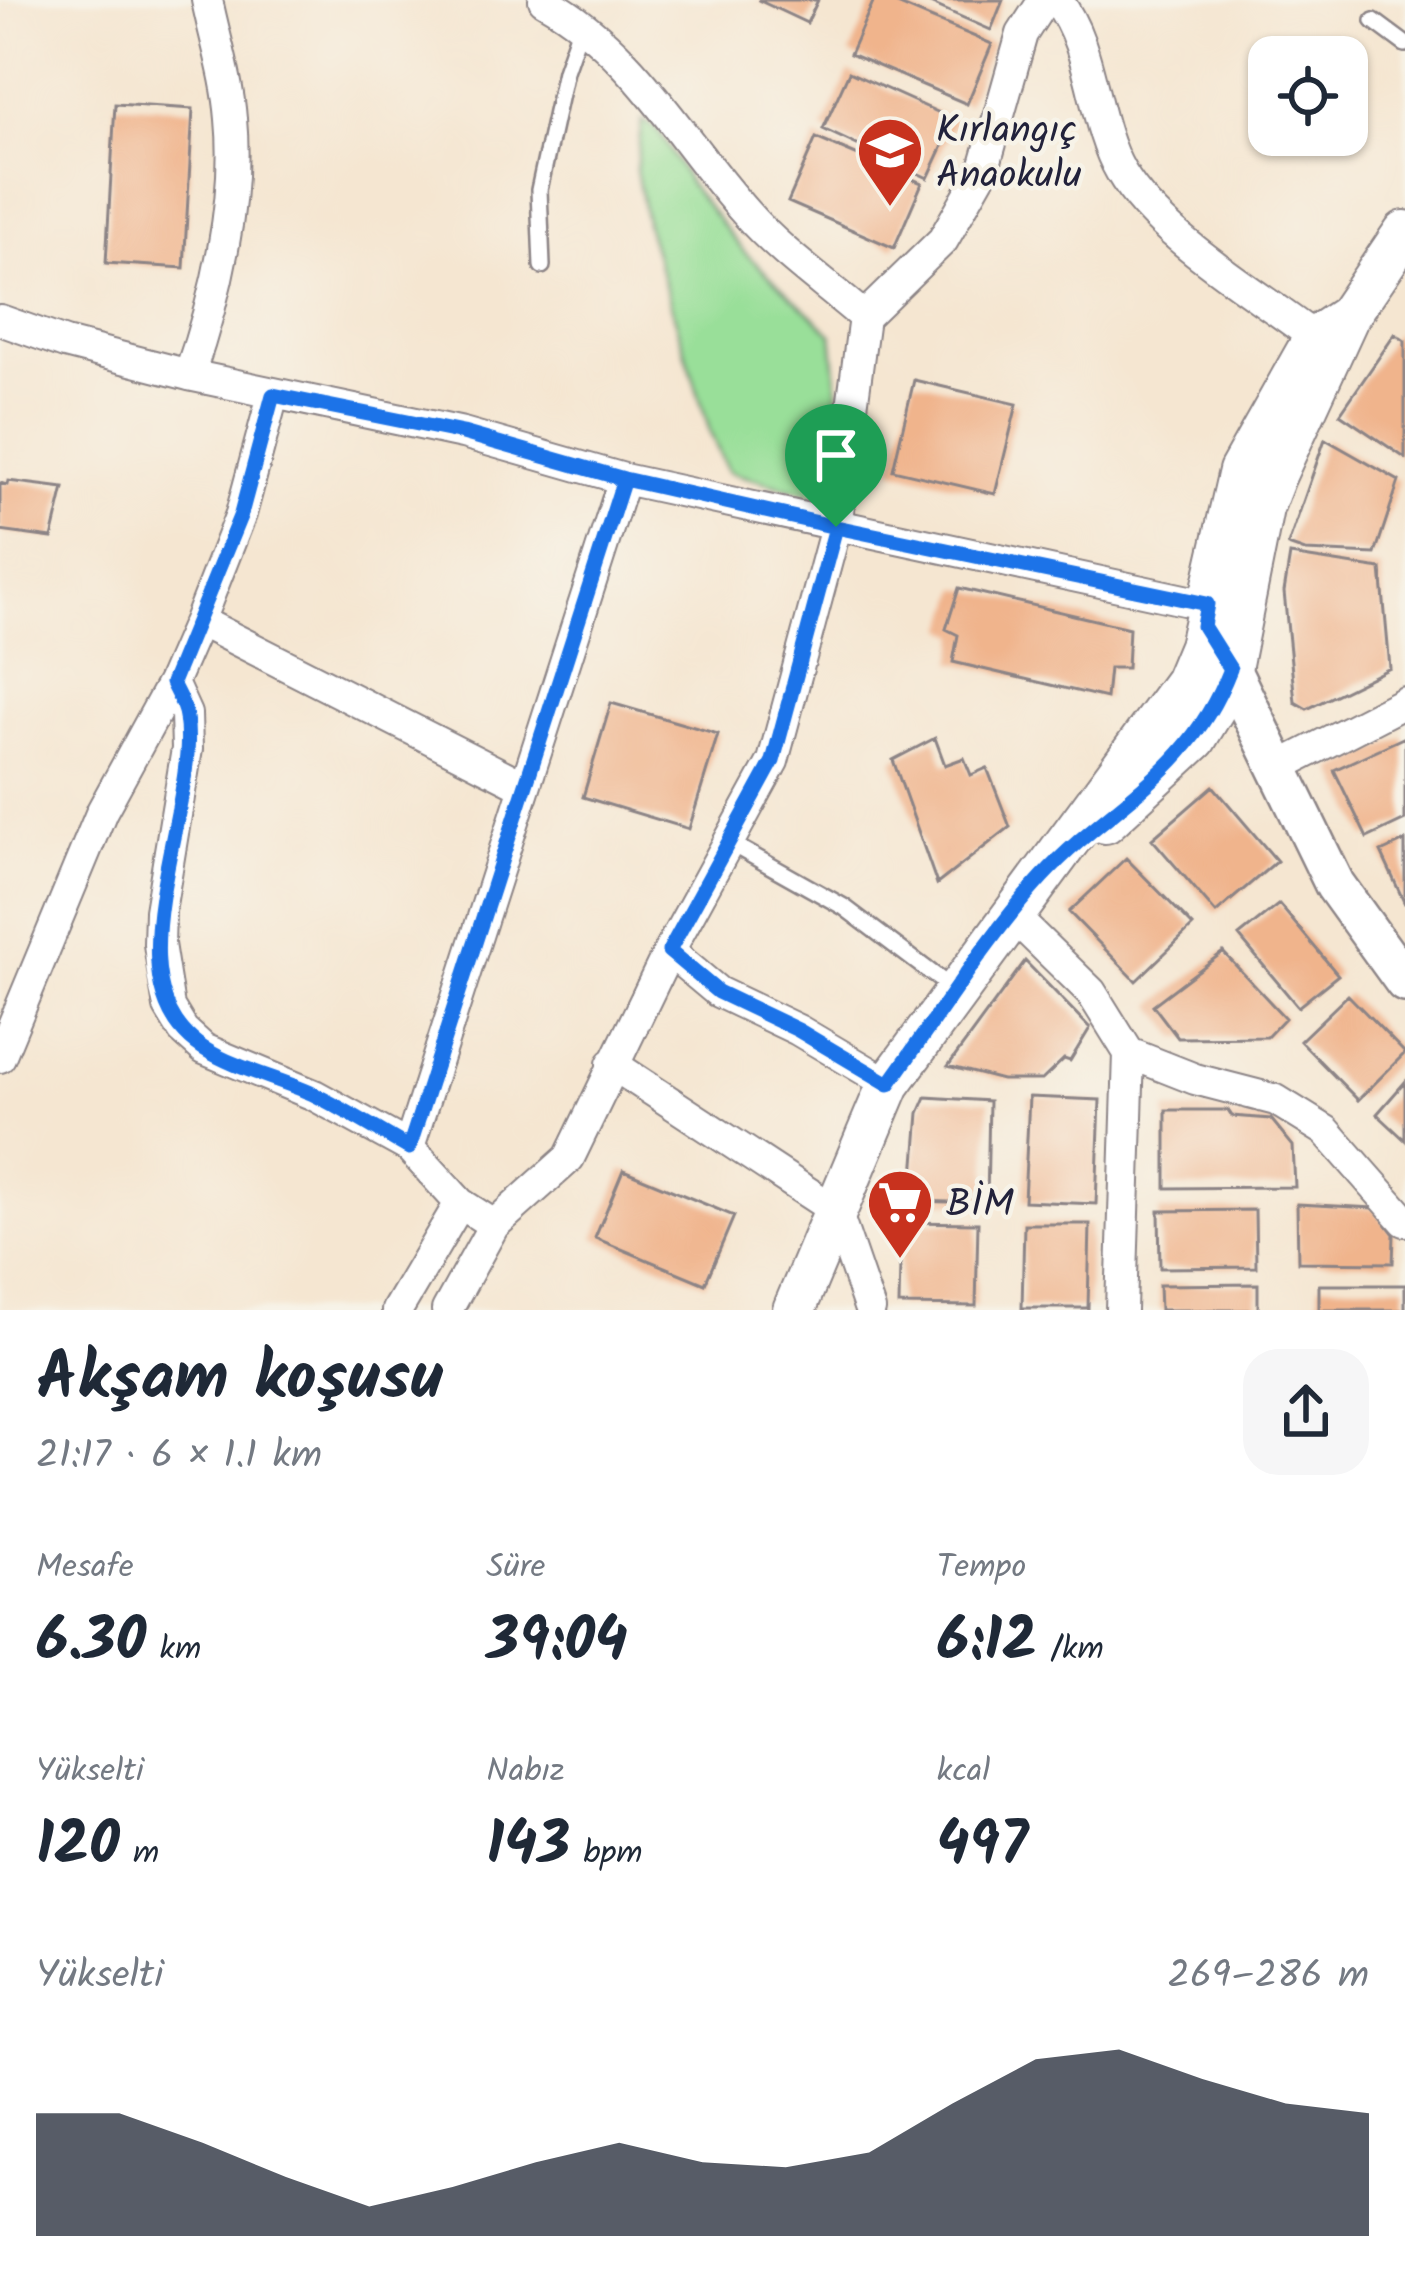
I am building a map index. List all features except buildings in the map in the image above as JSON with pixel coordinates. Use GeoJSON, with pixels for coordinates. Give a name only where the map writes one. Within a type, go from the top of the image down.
{"type":"FeatureCollection","features":[{"type":"Feature","properties":{"kind":"main road"},"geometry":{"type":"LineString","coordinates":[[794,1310],[889,1084],[1185,682],[1240,471],[1331,327],[1405,232]]}},
{"type":"Feature","properties":{"kind":"main road"},"geometry":{"type":"LineString","coordinates":[[1043,876],[1160,775],[1195,739],[1215,706],[1230,669],[1262,508],[1331,327]]}},
{"type":"Feature","properties":{"kind":"main road"},"geometry":{"type":"LineString","coordinates":[[1205,615],[1230,669]]}},
{"type":"Feature","properties":{"kind":"street"},"geometry":{"type":"LineString","coordinates":[[189,375],[209,320],[233,172],[231,116],[207,0]]}},
{"type":"Feature","properties":{"kind":"street"},"geometry":{"type":"LineString","coordinates":[[544,0],[592,11],[749,217],[864,317]]}},
{"type":"Feature","properties":{"kind":"street"},"geometry":{"type":"LineString","coordinates":[[447,1310],[494,1225],[569,1158],[669,951],[773,761],[836,527],[864,317],[943,240],[984,168],[1022,34],[1044,0]]}},
{"type":"Feature","properties":{"kind":"street"},"geometry":{"type":"LineString","coordinates":[[1057,0],[1120,169],[1149,211],[1331,327]]}},
{"type":"Feature","properties":{"kind":"street"},"geometry":{"type":"LineString","coordinates":[[0,320],[65,343],[189,375],[463,433],[624,479],[1205,615]]}},
{"type":"Feature","properties":{"kind":"street"},"geometry":{"type":"LineString","coordinates":[[0,1057],[102,811],[200,621],[241,514],[273,395]]}},
{"type":"Feature","properties":{"kind":"street"},"geometry":{"type":"LineString","coordinates":[[409,1148],[624,479]]}},
{"type":"Feature","properties":{"kind":"street"},"geometry":{"type":"LineString","coordinates":[[200,621],[523,785]]}},
{"type":"Feature","properties":{"kind":"street"},"geometry":{"type":"LineString","coordinates":[[1230,669],[1335,885],[1405,982]]}},
{"type":"Feature","properties":{"kind":"street"},"geometry":{"type":"LineString","coordinates":[[172,683],[186,714],[187,749],[160,911],[159,944],[169,1007],[183,1030],[204,1048],[314,1095],[409,1148],[460,1203],[494,1225]]}},
{"type":"Feature","properties":{"kind":"street"},"geometry":{"type":"LineString","coordinates":[[1277,768],[1405,702]]}},
{"type":"Feature","properties":{"kind":"street"},"geometry":{"type":"LineString","coordinates":[[1012,915],[1091,992],[1129,1053],[1121,1310]]}},
{"type":"Feature","properties":{"kind":"street"},"geometry":{"type":"LineString","coordinates":[[669,951],[718,992],[798,1030],[889,1084]]}},
{"type":"Feature","properties":{"kind":"street"},"geometry":{"type":"LineString","coordinates":[[1129,1053],[1195,1079],[1276,1100],[1326,1131],[1405,1221]]}},
{"type":"Feature","properties":{"kind":"street"},"geometry":{"type":"LineString","coordinates":[[612,1064],[836,1211],[870,1310]]}},
{"type":"Feature","properties":{"kind":"street"},"geometry":{"type":"LineString","coordinates":[[397,1310],[460,1203]]}},
{"type":"Feature","properties":{"kind":"lane"},"geometry":{"type":"LineString","coordinates":[[542,266],[539,190],[570,54],[592,11]]}},
{"type":"Feature","properties":{"kind":"lane"},"geometry":{"type":"LineString","coordinates":[[1374,21],[1405,44]]}},
{"type":"Feature","properties":{"kind":"lane"},"geometry":{"type":"LineString","coordinates":[[730,843],[844,907],[957,992]]}},
{"type":"Feature","properties":{"kind":"green space"},"geometry":{"type":"Polygon","coordinates":[[[642,120],[658,130],[690,185],[745,253],[832,334],[840,416],[824,498],[728,472],[711,435],[647,227],[636,170],[642,120]]]}},
{"type":"Feature","properties":{"kind":"place","name":"Kırlangıç Anaokulu"},"geometry":{"type":"Point","coordinates":[890,209]}},
{"type":"Feature","properties":{"kind":"place","name":"BİM"},"geometry":{"type":"Point","coordinates":[900,1261]}},
{"type":"Feature","properties":{"kind":"route"},"geometry":{"type":"LineString","coordinates":[[836,527],[624,479],[463,433],[273,395],[241,514],[172,683],[186,714],[187,749],[160,911],[159,944],[169,1007],[183,1030],[204,1048],[314,1095],[409,1148],[624,479],[730,503],[836,527],[773,761],[669,951],[718,992],[798,1030],[889,1084],[1043,876],[1195,739],[1230,669],[1203,626],[1207,604],[836,527]]}}]}
